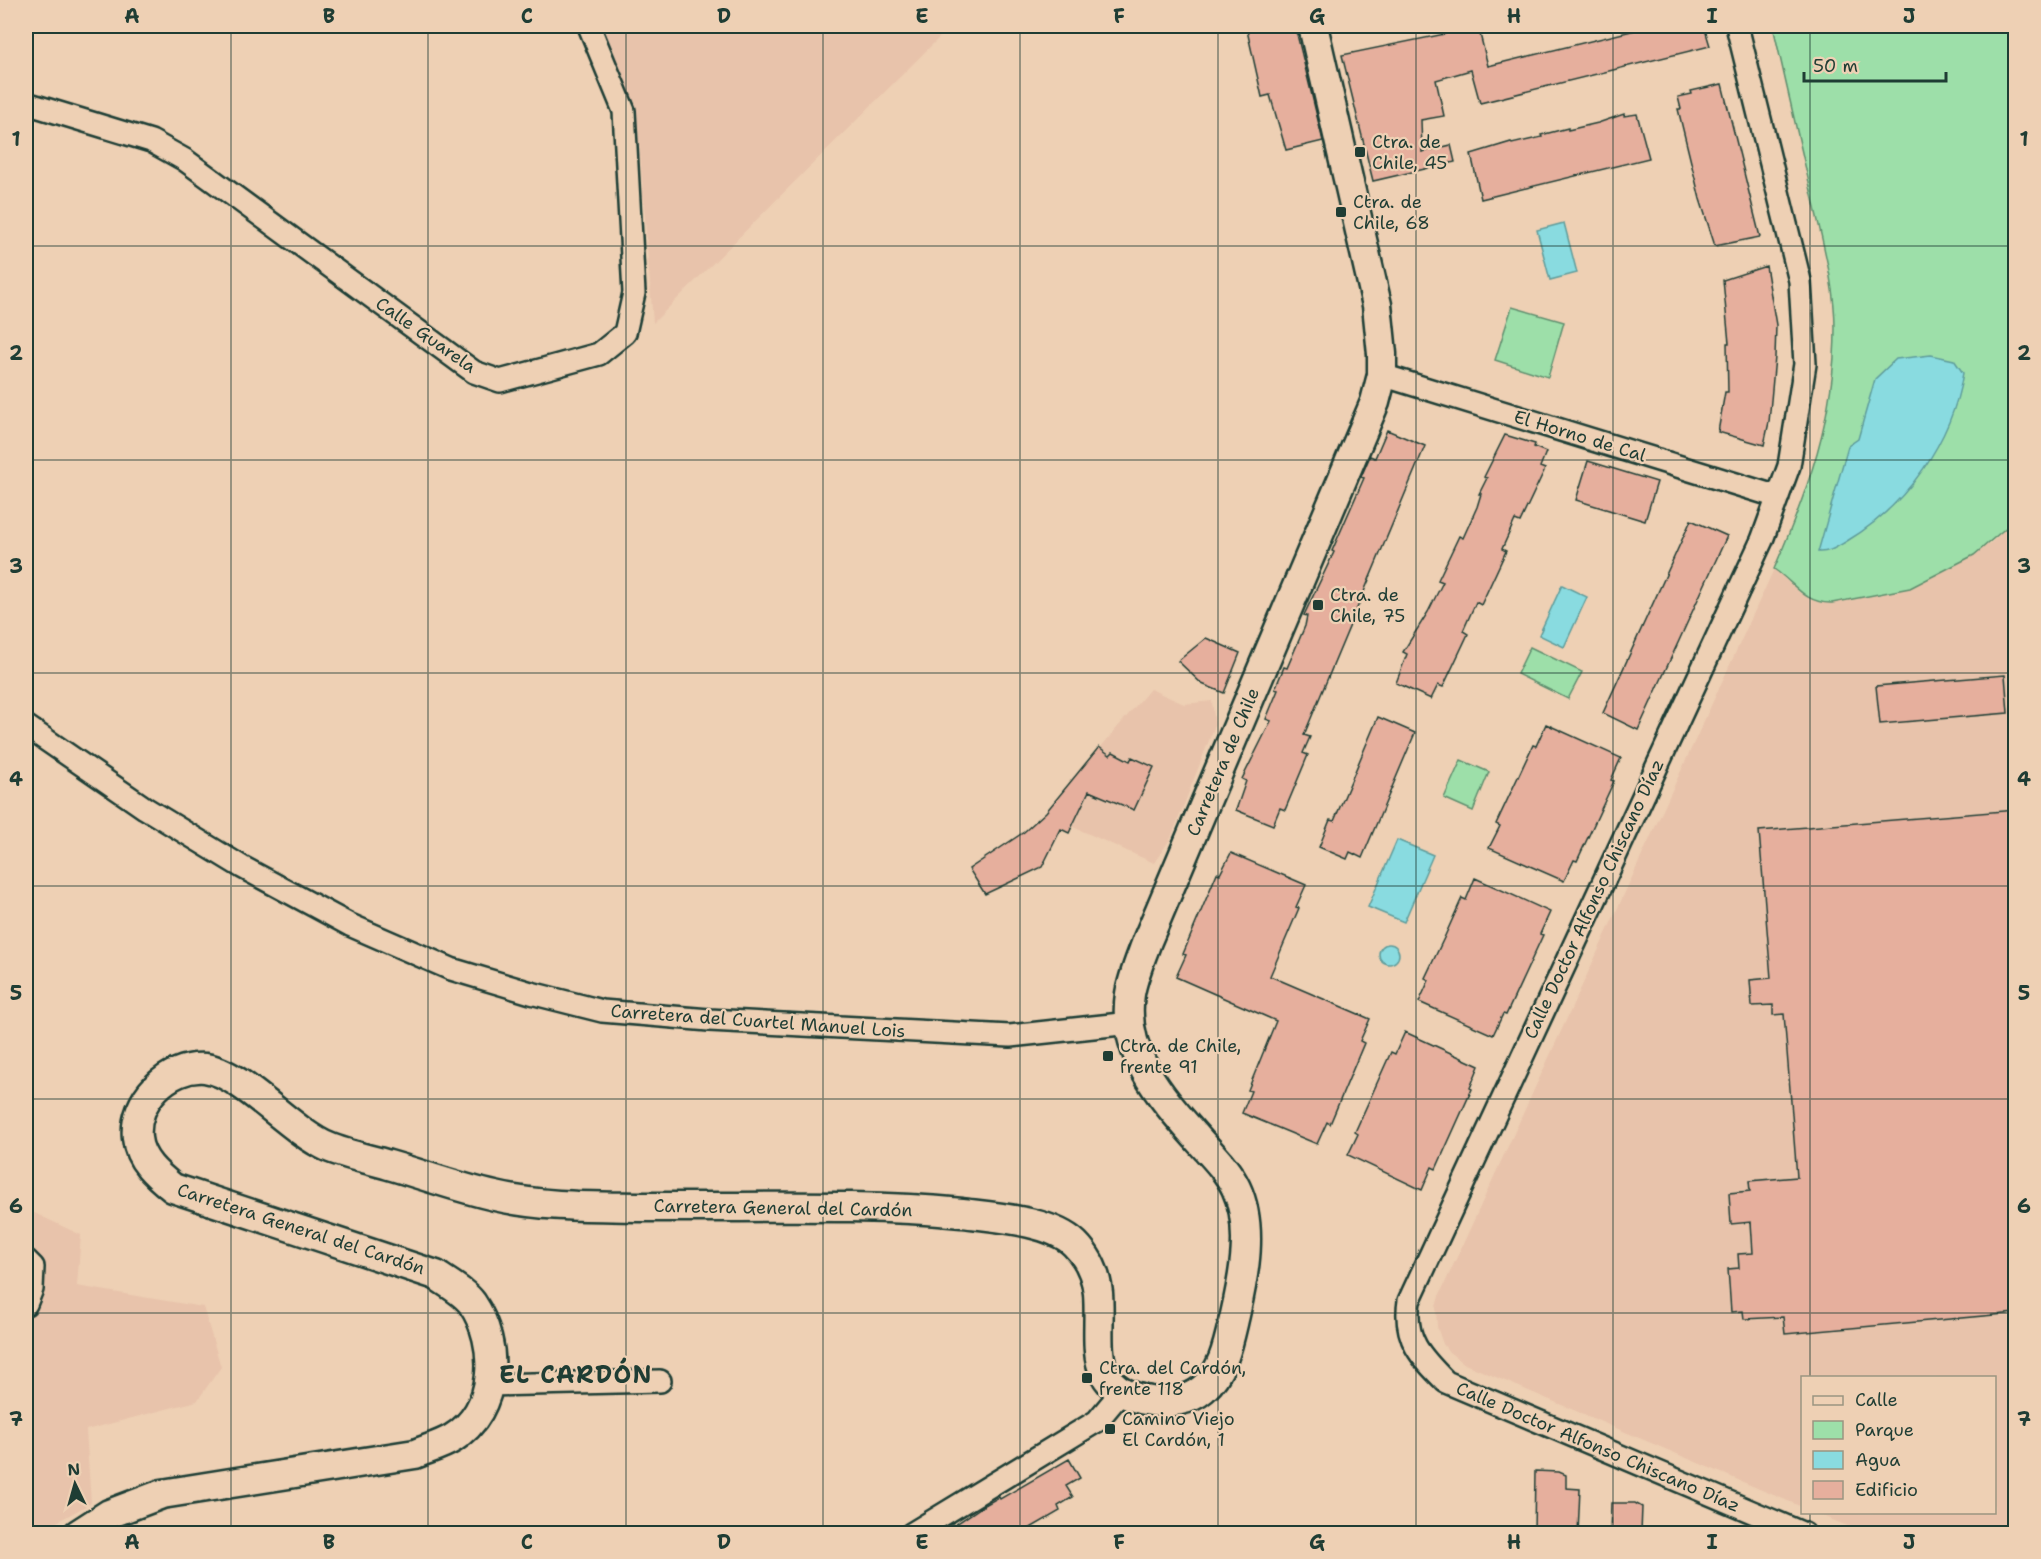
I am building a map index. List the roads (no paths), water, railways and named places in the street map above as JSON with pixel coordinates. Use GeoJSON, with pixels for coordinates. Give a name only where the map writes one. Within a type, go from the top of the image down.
{"type":"FeatureCollection","features":[{"type":"Feature","properties":{"kind":"street","name":"Calle Guarela"},"geometry":{"type":"LineString","coordinates":[[26,103],[151,141],[185,160],[474,372],[500,381],[599,354],[625,333],[634,293],[624,111],[589,26]]}},
{"type":"Feature","properties":{"kind":"street","name":"Carretera de Chile"},"geometry":{"type":"LineString","coordinates":[[1122,1391],[1140,1399],[1175,1401],[1200,1392],[1212,1380],[1229,1342],[1240,1295],[1245,1254],[1245,1232],[1239,1193],[1224,1169],[1178,1116],[1146,1073],[1135,1050],[1130,1023],[1132,986],[1147,941],[1375,402],[1382,375],[1377,305],[1312,26]]}},
{"type":"Feature","properties":{"kind":"street","name":"Calle Doctor Alfonso Chiscano Díaz"},"geometry":{"type":"LineString","coordinates":[[1737,26],[1800,281],[1805,364],[1789,466],[1762,540],[1409,1301],[1406,1320],[1412,1340],[1424,1359],[1446,1382],[1804,1533]]}},
{"type":"Feature","properties":{"kind":"street","name":"El Horno de Cal"},"geometry":{"type":"LineString","coordinates":[[1382,375],[1778,497]]}},
{"type":"Feature","properties":{"kind":"street","name":"Carretera del Cuartel Manuel Lois"},"geometry":{"type":"LineString","coordinates":[[26,726],[145,808],[242,867],[350,925],[451,969],[531,993],[602,1011],[721,1021],[1011,1036],[1130,1023]]}},
{"type":"Feature","properties":{"kind":"street","name":"Carretera General del Cardón"},"geometry":{"type":"LineString","coordinates":[[78,1533],[110,1514],[162,1494],[415,1454],[454,1438],[478,1414],[489,1385],[491,1361],[486,1330],[471,1301],[436,1275],[173,1188],[150,1169],[136,1140],[140,1112],[154,1088],[180,1071],[207,1068],[238,1082],[283,1119],[327,1147],[497,1197],[567,1206],[908,1209],[991,1216],[1044,1227],[1070,1239],[1091,1267],[1098,1292],[1098,1359],[1108,1380],[1122,1391]]}},
{"type":"Feature","properties":{"kind":"street"},"geometry":{"type":"LineString","coordinates":[[26,1260],[33,1267],[32,1289],[26,1304]]}},
{"type":"Feature","properties":{"kind":"street"},"geometry":{"type":"LineString","coordinates":[[489,1385],[660,1381]]}},
{"type":"Feature","properties":{"kind":"street"},"geometry":{"type":"LineString","coordinates":[[911,1533],[1097,1421],[1122,1391]]}},
{"type":"Feature","properties":{"kind":"water"},"geometry":{"type":"Polygon","coordinates":[[[1564,223],[1577,273],[1550,280],[1537,230],[1564,223]]]}},
{"type":"Feature","properties":{"kind":"water"},"geometry":{"type":"Polygon","coordinates":[[[1931,355],[1954,360],[1963,373],[1949,423],[1937,447],[1907,490],[1888,510],[1847,541],[1830,550],[1818,552],[1848,446],[1858,439],[1875,379],[1896,359],[1931,355]]]}},
{"type":"Feature","properties":{"kind":"water"},"geometry":{"type":"Polygon","coordinates":[[[1562,585],[1587,597],[1564,647],[1539,635],[1562,585]]]}},
{"type":"Feature","properties":{"kind":"water"},"geometry":{"type":"Polygon","coordinates":[[[1397,840],[1433,855],[1404,922],[1368,907],[1397,840]]]}},
{"type":"Feature","properties":{"kind":"water"},"geometry":{"type":"Polygon","coordinates":[[[1389,944],[1396,947],[1399,954],[1396,961],[1389,964],[1382,961],[1379,954],[1382,947],[1389,944]]]}},
{"type":"Feature","properties":{"kind":"place","name":"Ctra. de Chile, 45"},"geometry":{"type":"Point","coordinates":[1360,152]}},
{"type":"Feature","properties":{"kind":"place","name":"Ctra. de Chile, 68"},"geometry":{"type":"Point","coordinates":[1341,212]}},
{"type":"Feature","properties":{"kind":"place","name":"Ctra. de Chile, 75"},"geometry":{"type":"Point","coordinates":[1318,605]}},
{"type":"Feature","properties":{"kind":"place","name":"Ctra. de Chile, frente 91"},"geometry":{"type":"Point","coordinates":[1108,1056]}},
{"type":"Feature","properties":{"kind":"place","name":"Ctra. del Cardón, frente 118"},"geometry":{"type":"Point","coordinates":[1087,1378]}},
{"type":"Feature","properties":{"kind":"place","name":"Camino Viejo El Cardón, 1"},"geometry":{"type":"Point","coordinates":[1110,1429]}},
{"type":"Feature","properties":{"kind":"district","name":"EL CARDÓN"},"geometry":{"type":"Point","coordinates":[576,1375]}}]}
